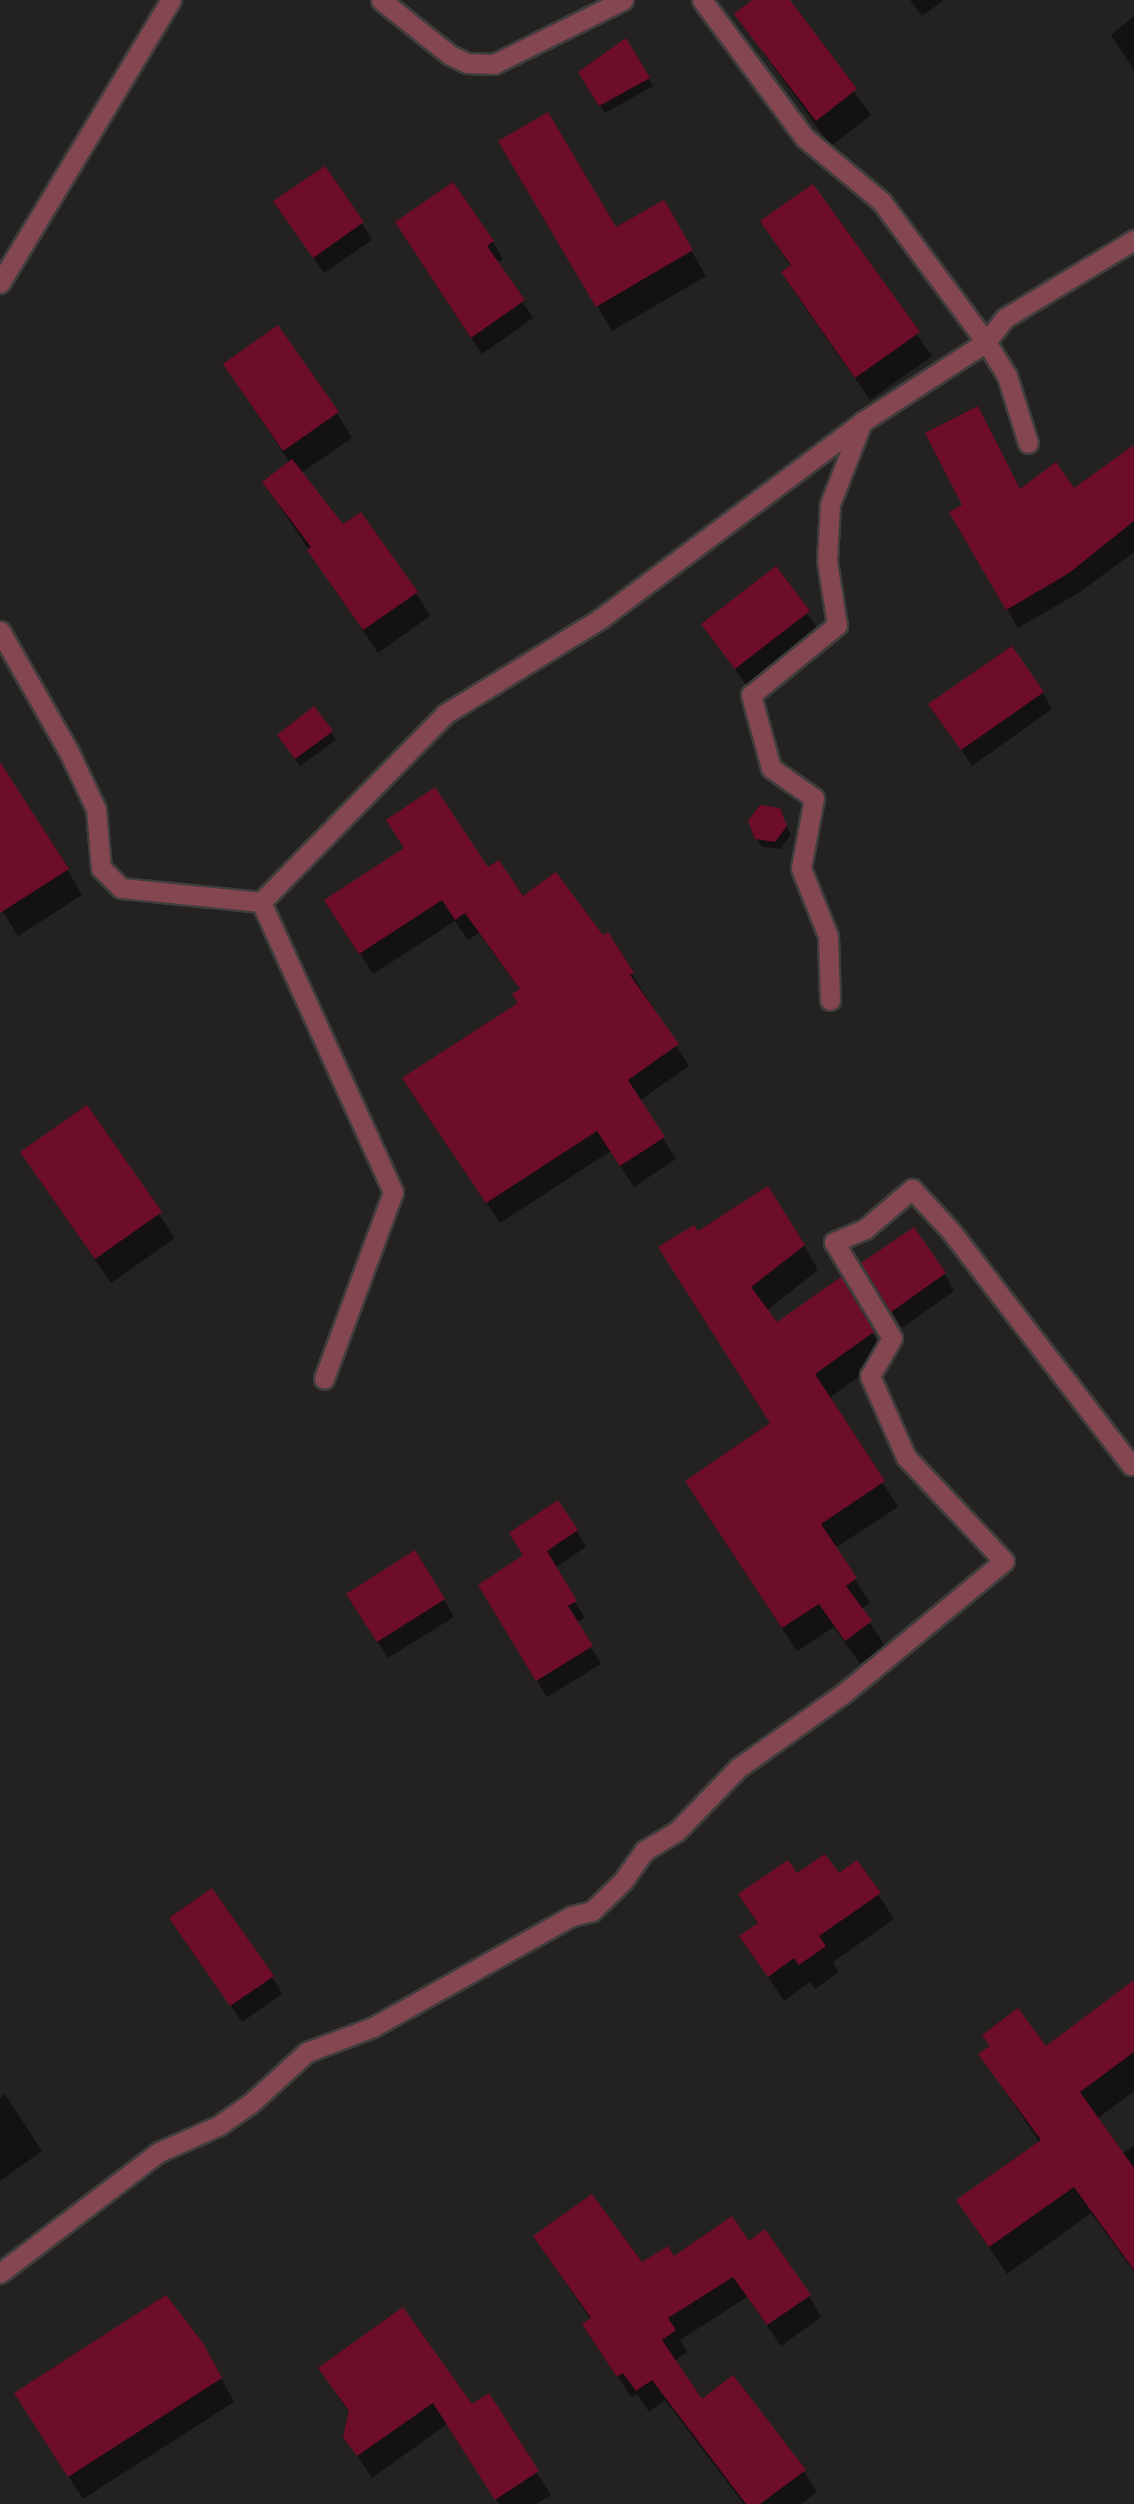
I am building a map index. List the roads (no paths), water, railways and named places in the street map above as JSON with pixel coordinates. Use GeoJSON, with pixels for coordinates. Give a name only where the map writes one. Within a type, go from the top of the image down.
{"type":"FeatureCollection","features":[{"type":"Feature","properties":{"kind":"street"},"geometry":{"type":"LineString","coordinates":[[0,283],[171,0]]}},
{"type":"Feature","properties":{"kind":"street"},"geometry":{"type":"LineString","coordinates":[[381,0],[450,55],[467,63],[494,64],[623,0]]}},
{"type":"Feature","properties":{"kind":"street"},"geometry":{"type":"LineString","coordinates":[[702,0],[804,138],[881,201],[986,342],[1007,376],[1028,443]]}},
{"type":"Feature","properties":{"kind":"street"},"geometry":{"type":"LineString","coordinates":[[261,902],[445,714],[600,619],[862,422],[986,342],[1005,318],[1134,240]]}},
{"type":"Feature","properties":{"kind":"street"},"geometry":{"type":"LineString","coordinates":[[830,1000],[828,936],[801,868],[814,798],[771,768],[751,695],[837,625],[827,561],[830,504],[862,422]]}},
{"type":"Feature","properties":{"kind":"street"},"geometry":{"type":"LineString","coordinates":[[0,631],[68,750],[96,809],[101,868],[121,888],[261,902]]}},
{"type":"Feature","properties":{"kind":"street"},"geometry":{"type":"LineString","coordinates":[[261,902],[393,1192],[324,1379]]}},
{"type":"Feature","properties":{"kind":"street"},"geometry":{"type":"LineString","coordinates":[[0,2273],[159,2152],[218,2126],[250,2104],[307,2052],[373,2027],[572,1916],[592,1911],[624,1881],[644,1851],[676,1832],[738,1768],[845,1693],[1004,1561],[906,1457],[870,1376],[892,1338],[834,1242],[865,1229],[912,1189],[944,1223],[1131,1465],[1134,1463]]}}]}
